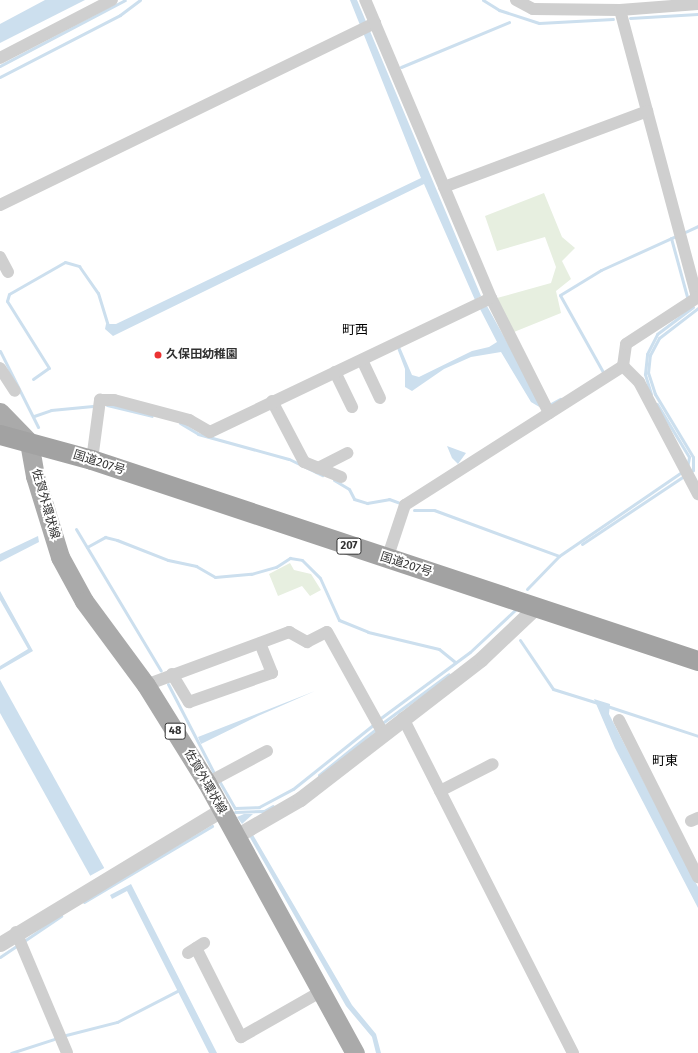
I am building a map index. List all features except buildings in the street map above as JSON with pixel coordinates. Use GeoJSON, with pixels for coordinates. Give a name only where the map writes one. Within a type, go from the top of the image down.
{"type":"FeatureCollection","features":[{"type":"Feature","properties":{"kind":"highway","name":"国道207号"},"geometry":{"type":"LineString","coordinates":[[0,435],[92,460],[386,559],[698,661]]}},
{"type":"Feature","properties":{"kind":"main road"},"geometry":{"type":"LineString","coordinates":[[0,412],[29,442]]}},
{"type":"Feature","properties":{"kind":"main road","name":"佐賀外環状線"},"geometry":{"type":"LineString","coordinates":[[29,442],[35,476],[60,556],[84,601],[146,685],[207,783],[355,1053]]}},
{"type":"Feature","properties":{"kind":"street"},"geometry":{"type":"LineString","coordinates":[[0,58],[112,0]]}},
{"type":"Feature","properties":{"kind":"street"},"geometry":{"type":"LineString","coordinates":[[365,0],[369,26],[444,187],[484,301],[548,407]]}},
{"type":"Feature","properties":{"kind":"street"},"geometry":{"type":"LineString","coordinates":[[516,0],[533,9],[620,10],[698,4]]}},
{"type":"Feature","properties":{"kind":"street"},"geometry":{"type":"LineString","coordinates":[[620,10],[680,234],[693,300],[626,344],[623,366]]}},
{"type":"Feature","properties":{"kind":"street"},"geometry":{"type":"LineString","coordinates":[[0,205],[369,26]]}},
{"type":"Feature","properties":{"kind":"street"},"geometry":{"type":"LineString","coordinates":[[444,187],[647,111]]}},
{"type":"Feature","properties":{"kind":"street"},"geometry":{"type":"LineString","coordinates":[[0,257],[8,272]]}},
{"type":"Feature","properties":{"kind":"street"},"geometry":{"type":"LineString","coordinates":[[92,460],[100,400],[114,400],[189,420],[210,432],[272,401],[362,360],[484,301]]}},
{"type":"Feature","properties":{"kind":"street"},"geometry":{"type":"LineString","coordinates":[[362,360],[380,398]]}},
{"type":"Feature","properties":{"kind":"street"},"geometry":{"type":"LineString","coordinates":[[386,559],[405,505],[548,407],[623,366]]}},
{"type":"Feature","properties":{"kind":"street"},"geometry":{"type":"LineString","coordinates":[[623,366],[639,382],[685,465],[698,494]]}},
{"type":"Feature","properties":{"kind":"street"},"geometry":{"type":"LineString","coordinates":[[0,368],[15,391]]}},
{"type":"Feature","properties":{"kind":"street"},"geometry":{"type":"LineString","coordinates":[[335,372],[352,407]]}},
{"type":"Feature","properties":{"kind":"street"},"geometry":{"type":"LineString","coordinates":[[272,401],[304,462],[341,477]]}},
{"type":"Feature","properties":{"kind":"street"},"geometry":{"type":"LineString","coordinates":[[318,468],[347,453]]}},
{"type":"Feature","properties":{"kind":"street"},"geometry":{"type":"LineString","coordinates":[[236,836],[300,799],[383,733],[481,659],[536,607]]}},
{"type":"Feature","properties":{"kind":"street"},"geometry":{"type":"LineString","coordinates":[[146,685],[172,674],[289,632],[307,642],[327,632],[372,718],[383,733]]}},
{"type":"Feature","properties":{"kind":"street"},"geometry":{"type":"LineString","coordinates":[[172,674],[189,702],[272,673],[260,642]]}},
{"type":"Feature","properties":{"kind":"street"},"geometry":{"type":"LineString","coordinates":[[403,718],[573,1053]]}},
{"type":"Feature","properties":{"kind":"street"},"geometry":{"type":"LineString","coordinates":[[618,720],[698,877]]}},
{"type":"Feature","properties":{"kind":"street"},"geometry":{"type":"LineString","coordinates":[[207,783],[267,751]]}},
{"type":"Feature","properties":{"kind":"street"},"geometry":{"type":"LineString","coordinates":[[440,791],[493,764]]}},
{"type":"Feature","properties":{"kind":"street"},"geometry":{"type":"LineString","coordinates":[[0,944],[18,940],[221,810]]}},
{"type":"Feature","properties":{"kind":"street"},"geometry":{"type":"LineString","coordinates":[[18,940],[67,1053]]}},
{"type":"Feature","properties":{"kind":"street"},"geometry":{"type":"LineString","coordinates":[[196,948],[241,1037],[322,991]]}},
{"type":"Feature","properties":{"kind":"green space"},"geometry":{"type":"Polygon","coordinates":[[[544,193],[562,237],[575,248],[562,261],[571,279],[556,291],[561,313],[514,332],[497,298],[551,283],[556,267],[545,237],[497,251],[485,216],[544,193]]]}},
{"type":"Feature","properties":{"kind":"green space"},"geometry":{"type":"Polygon","coordinates":[[[290,563],[294,570],[311,574],[321,590],[310,596],[302,586],[278,596],[269,574],[290,563]]]}},
{"type":"Feature","properties":{"kind":"water"},"geometry":{"type":"Polygon","coordinates":[[[45,0],[85,0],[0,43],[0,24],[45,0]]]}},
{"type":"Feature","properties":{"kind":"water"},"geometry":{"type":"Polygon","coordinates":[[[350,0],[357,0],[481,296],[475,300],[424,184],[113,336],[105,329],[106,324],[116,324],[421,178],[350,0]]]}},
{"type":"Feature","properties":{"kind":"water"},"geometry":{"type":"Polygon","coordinates":[[[487,306],[542,405],[541,408],[531,402],[501,352],[471,357],[444,369],[412,391],[405,387],[405,369],[397,348],[400,347],[412,375],[419,377],[472,351],[489,347],[497,342],[480,309],[487,306]]]}},
{"type":"Feature","properties":{"kind":"water"},"geometry":{"type":"Polygon","coordinates":[[[447,446],[466,453],[458,464],[452,458],[447,446]]]}},
{"type":"Feature","properties":{"kind":"water"},"geometry":{"type":"Polygon","coordinates":[[[38,536],[39,542],[0,562],[0,554],[38,536]]]}},
{"type":"Feature","properties":{"kind":"water"},"geometry":{"type":"Polygon","coordinates":[[[0,591],[33,651],[0,670],[0,666],[28,649],[0,600],[0,591]]]}},
{"type":"Feature","properties":{"kind":"water"},"geometry":{"type":"Polygon","coordinates":[[[0,680],[104,868],[90,876],[0,713],[0,680]]]}},
{"type":"Feature","properties":{"kind":"water"},"geometry":{"type":"Polygon","coordinates":[[[315,691],[258,716],[201,744],[198,737],[315,691]]]}},
{"type":"Feature","properties":{"kind":"water"},"geometry":{"type":"Polygon","coordinates":[[[594,699],[610,704],[609,714],[698,887],[698,908],[615,748],[594,699]]]}},
{"type":"Feature","properties":{"kind":"water"},"geometry":{"type":"Polygon","coordinates":[[[244,814],[253,814],[242,824],[237,817],[244,814]]]}},
{"type":"Feature","properties":{"kind":"water"},"geometry":{"type":"Polygon","coordinates":[[[252,833],[352,1005],[376,1034],[381,1053],[376,1053],[372,1037],[346,1006],[249,836],[252,833]]]}},
{"type":"Feature","properties":{"kind":"water"},"geometry":{"type":"Polygon","coordinates":[[[131,884],[217,1053],[209,1053],[127,891],[112,899],[110,895],[131,884]]]}},
{"type":"Feature","properties":{"kind":"waterway"},"geometry":{"type":"LineString","coordinates":[[0,66],[125,0]]}},
{"type":"Feature","properties":{"kind":"waterway"},"geometry":{"type":"LineString","coordinates":[[0,77],[120,15],[140,0]]}},
{"type":"Feature","properties":{"kind":"waterway"},"geometry":{"type":"LineString","coordinates":[[483,0],[499,10],[539,23],[613,19]]}},
{"type":"Feature","properties":{"kind":"waterway"},"geometry":{"type":"LineString","coordinates":[[630,18],[698,14]]}},
{"type":"Feature","properties":{"kind":"waterway"},"geometry":{"type":"LineString","coordinates":[[401,67],[509,22]]}},
{"type":"Feature","properties":{"kind":"waterway"},"geometry":{"type":"LineString","coordinates":[[683,233],[698,226]]}},
{"type":"Feature","properties":{"kind":"waterway"},"geometry":{"type":"LineString","coordinates":[[603,372],[560,295],[601,270],[678,235]]}},
{"type":"Feature","properties":{"kind":"waterway"},"geometry":{"type":"LineString","coordinates":[[671,238],[688,300]]}},
{"type":"Feature","properties":{"kind":"waterway"},"geometry":{"type":"LineString","coordinates":[[33,379],[49,368],[7,301],[9,294],[65,262],[79,266],[98,293],[108,326]]}},
{"type":"Feature","properties":{"kind":"waterway"},"geometry":{"type":"LineString","coordinates":[[651,394],[645,374],[647,354],[657,334],[693,307]]}},
{"type":"Feature","properties":{"kind":"waterway"},"geometry":{"type":"LineString","coordinates":[[689,473],[693,470],[693,457],[655,394],[648,373],[650,355],[659,338],[698,308]]}},
{"type":"Feature","properties":{"kind":"waterway"},"geometry":{"type":"LineString","coordinates":[[0,351],[38,427]]}},
{"type":"Feature","properties":{"kind":"waterway"},"geometry":{"type":"LineString","coordinates":[[549,405],[560,399]]}},
{"type":"Feature","properties":{"kind":"waterway"},"geometry":{"type":"LineString","coordinates":[[657,404],[689,457],[687,468]]}},
{"type":"Feature","properties":{"kind":"waterway"},"geometry":{"type":"LineString","coordinates":[[107,405],[152,416]]}},
{"type":"Feature","properties":{"kind":"waterway"},"geometry":{"type":"LineString","coordinates":[[34,416],[51,410],[93,406]]}},
{"type":"Feature","properties":{"kind":"waterway"},"geometry":{"type":"LineString","coordinates":[[180,423],[198,434],[289,459],[322,475]]}},
{"type":"Feature","properties":{"kind":"waterway"},"geometry":{"type":"LineString","coordinates":[[527,589],[559,556],[683,471]]}},
{"type":"Feature","properties":{"kind":"waterway"},"geometry":{"type":"LineString","coordinates":[[582,544],[684,476]]}},
{"type":"Feature","properties":{"kind":"waterway"},"geometry":{"type":"LineString","coordinates":[[334,480],[349,489],[354,499],[367,503],[389,499],[400,503]]}},
{"type":"Feature","properties":{"kind":"waterway"},"geometry":{"type":"LineString","coordinates":[[414,510],[434,510],[559,556]]}},
{"type":"Feature","properties":{"kind":"waterway"},"geometry":{"type":"LineString","coordinates":[[76,529],[161,671]]}},
{"type":"Feature","properties":{"kind":"waterway"},"geometry":{"type":"LineString","coordinates":[[87,547],[105,537],[117,540],[168,560],[196,566],[215,577],[251,574],[276,567],[290,558],[302,560],[320,578],[339,620],[368,632],[439,649],[455,662]]}},
{"type":"Feature","properties":{"kind":"waterway"},"geometry":{"type":"LineString","coordinates":[[378,720],[470,652],[515,610]]}},
{"type":"Feature","properties":{"kind":"waterway"},"geometry":{"type":"LineString","coordinates":[[520,640],[553,689],[598,703]]}},
{"type":"Feature","properties":{"kind":"waterway"},"geometry":{"type":"LineString","coordinates":[[381,724],[449,674]]}},
{"type":"Feature","properties":{"kind":"waterway"},"geometry":{"type":"LineString","coordinates":[[168,684],[215,775]]}},
{"type":"Feature","properties":{"kind":"waterway"},"geometry":{"type":"LineString","coordinates":[[607,706],[698,736]]}},
{"type":"Feature","properties":{"kind":"waterway"},"geometry":{"type":"LineString","coordinates":[[218,779],[235,808],[259,807],[293,789],[374,724]]}},
{"type":"Feature","properties":{"kind":"waterway"},"geometry":{"type":"LineString","coordinates":[[319,775],[377,728]]}},
{"type":"Feature","properties":{"kind":"waterway"},"geometry":{"type":"LineString","coordinates":[[235,812],[264,811],[273,806]]}},
{"type":"Feature","properties":{"kind":"waterway"},"geometry":{"type":"LineString","coordinates":[[84,902],[212,826]]}},
{"type":"Feature","properties":{"kind":"waterway"},"geometry":{"type":"LineString","coordinates":[[24,941],[61,916]]}},
{"type":"Feature","properties":{"kind":"waterway"},"geometry":{"type":"LineString","coordinates":[[0,957],[18,945]]}},
{"type":"Feature","properties":{"kind":"waterway"},"geometry":{"type":"LineString","coordinates":[[66,1035],[117,1022],[177,991]]}},
{"type":"Feature","properties":{"kind":"waterway"},"geometry":{"type":"LineString","coordinates":[[11,1053],[54,1039]]}},
{"type":"Feature","properties":{"kind":"place","name":"久保田幼稚園"},"geometry":{"type":"Point","coordinates":[158,355]}},
{"type":"Feature","properties":{"kind":"district","name":"町西"},"geometry":{"type":"Point","coordinates":[355,330]}},
{"type":"Feature","properties":{"kind":"district","name":"町東"},"geometry":{"type":"Point","coordinates":[665,761]}}]}
